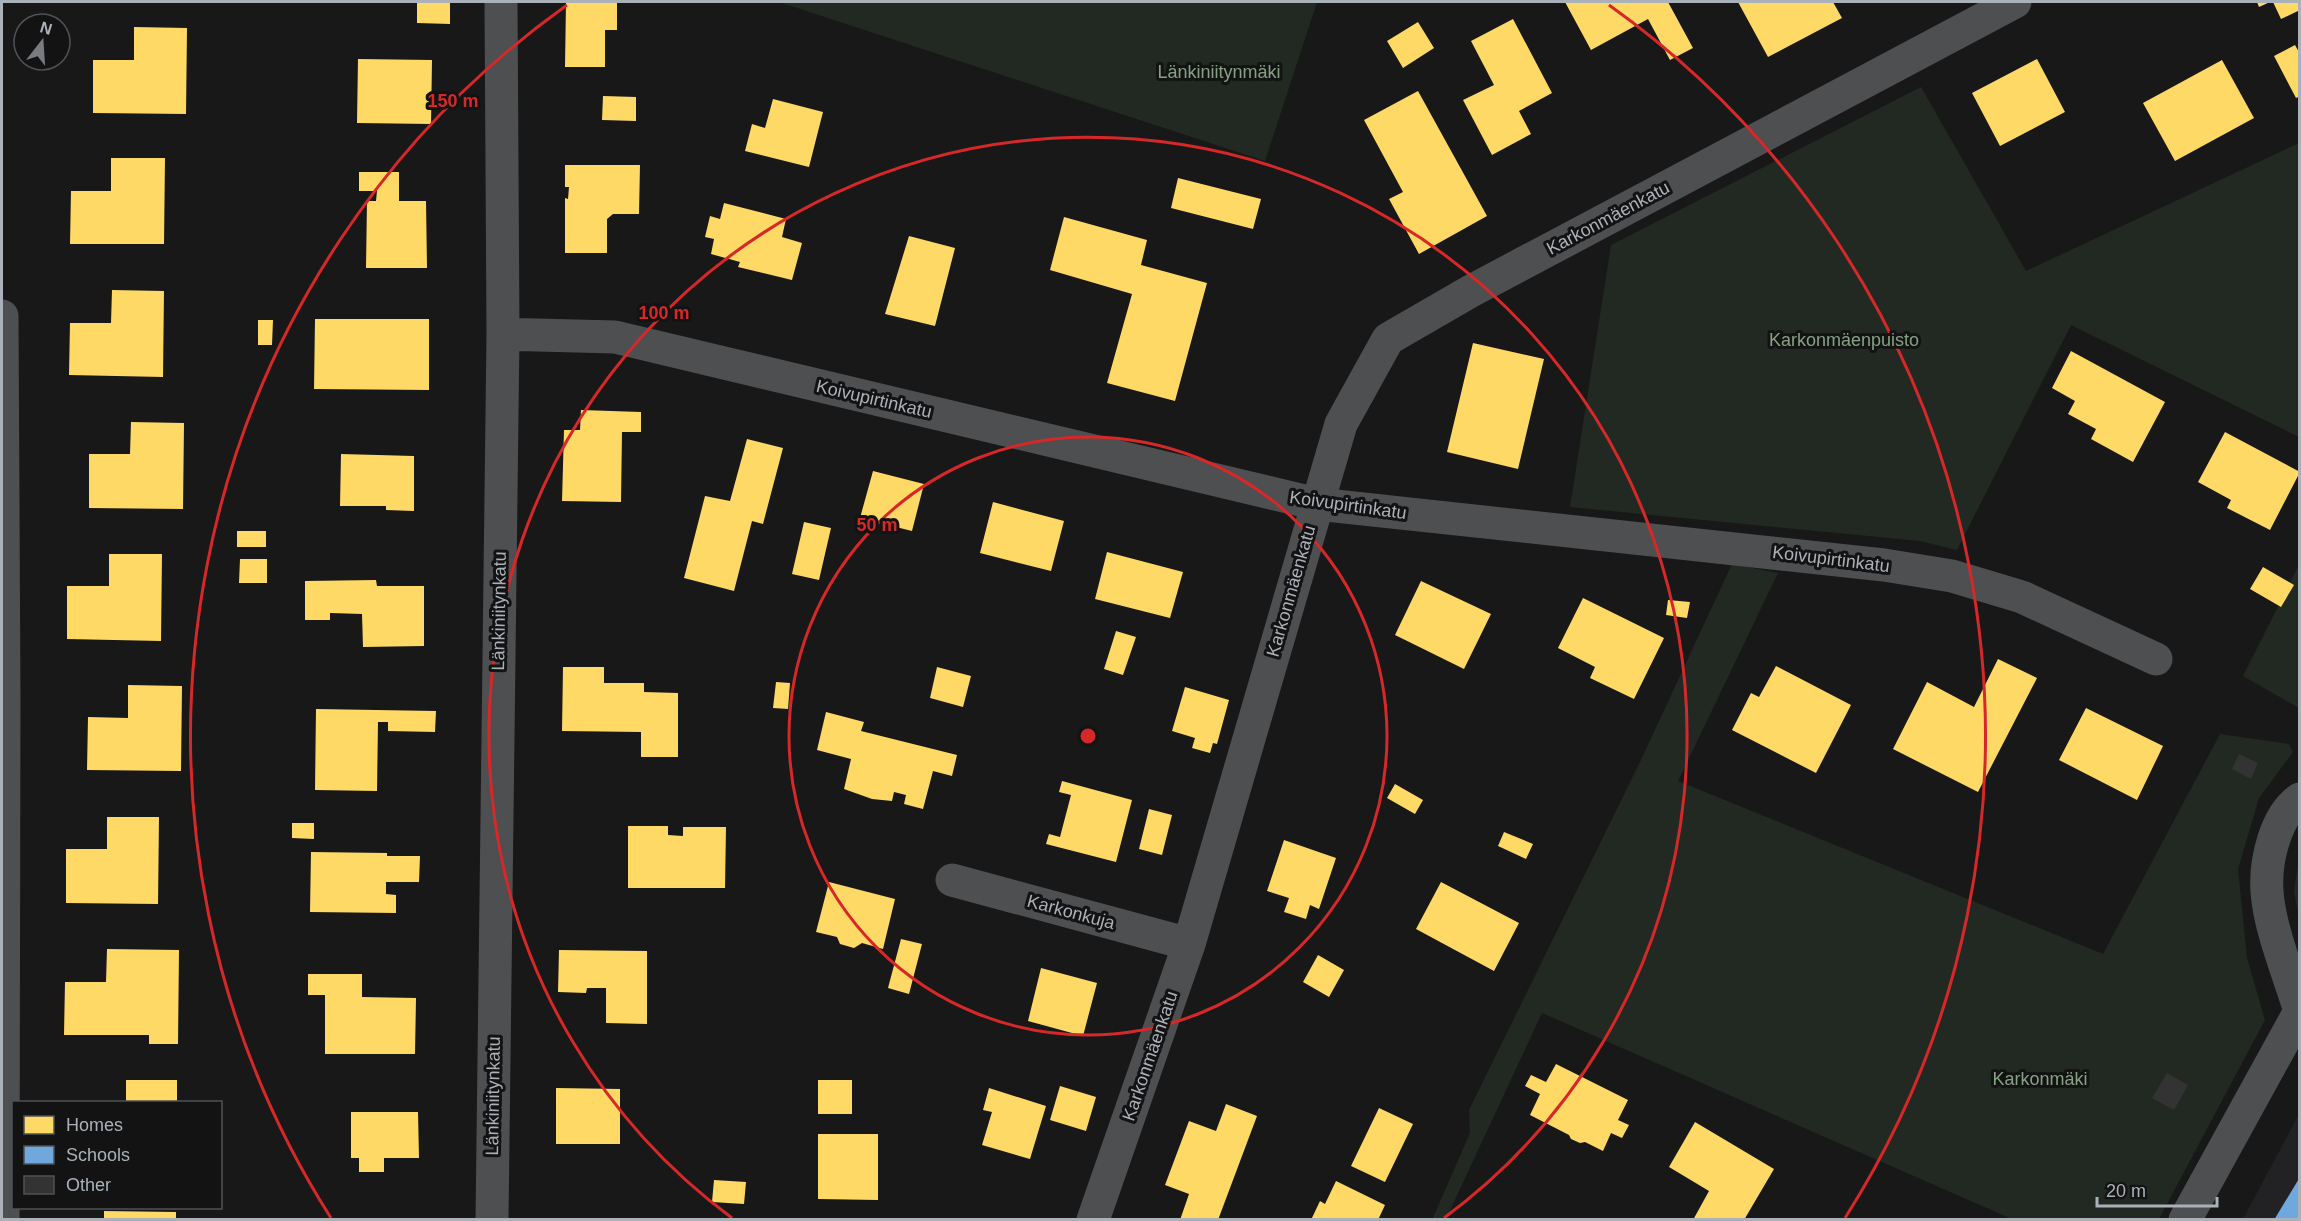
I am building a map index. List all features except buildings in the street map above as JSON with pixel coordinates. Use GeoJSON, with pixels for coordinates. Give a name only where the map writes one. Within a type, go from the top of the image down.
{"type":"FeatureCollection","features":[{"type":"Feature","properties":{"kind":"street","name":"Länkiniitynkatu"},"geometry":{"type":"LineString","coordinates":[[492,1220],[503,334],[501,2]]}},
{"type":"Feature","properties":{"kind":"street","name":"Karkonmäenkatu"},"geometry":{"type":"LineString","coordinates":[[1093,1220],[1189,944],[1341,424],[1388,339],[1471,291],[2016,2]]}},
{"type":"Feature","properties":{"kind":"street"},"geometry":{"type":"LineString","coordinates":[[2,316],[3,1220]]}},
{"type":"Feature","properties":{"kind":"street","name":"Koivupirtinkatu"},"geometry":{"type":"LineString","coordinates":[[503,334],[615,337],[1317,504],[1884,565],[1952,576],[2022,597],[2156,659]]}},
{"type":"Feature","properties":{"kind":"street"},"geometry":{"type":"LineString","coordinates":[[2185,1220],[2300,1011],[2267,890],[2274,834],[2291,805],[2300,799]]}},
{"type":"Feature","properties":{"kind":"street","name":"Karkonkuja"},"geometry":{"type":"LineString","coordinates":[[952,880],[1189,944]]}},
{"type":"Feature","properties":{"kind":"shaded area"},"geometry":{"type":"Polygon","coordinates":[[[2299,1114],[2299,1219],[2243,1219],[2299,1114]]]}},
{"type":"Feature","properties":{"kind":"green space","name":"Länkiniitynmäki"},"geometry":{"type":"Polygon","coordinates":[[[779,2],[1317,2],[1265,161],[779,2]]]}},
{"type":"Feature","properties":{"kind":"green space","name":"Karkonmäenpuisto"},"geometry":{"type":"Polygon","coordinates":[[[1921,87],[2026,271],[2299,143],[2299,437],[2071,325],[1957,550],[1920,541],[1570,507],[1611,245],[1921,87]]]}},
{"type":"Feature","properties":{"kind":"green space","name":"Karkonmäki"},"geometry":{"type":"Polygon","coordinates":[[[1732,564],[1778,573],[1678,781],[2103,954],[2220,734],[2289,744],[2293,752],[2259,798],[2238,869],[2247,958],[2265,1020],[2159,1219],[2012,1219],[1542,1013],[1446,1219],[1432,1220],[1470,1133],[1469,1110],[1640,762],[1732,564]]]}},
{"type":"Feature","properties":{"kind":"green space"},"geometry":{"type":"Polygon","coordinates":[[[2299,565],[2299,708],[2243,676],[2299,565]]]}},
{"type":"Feature","properties":{"kind":"green space"},"geometry":{"type":"Polygon","coordinates":[[[2299,857],[2299,916],[2294,892],[2299,857]]]}}]}
